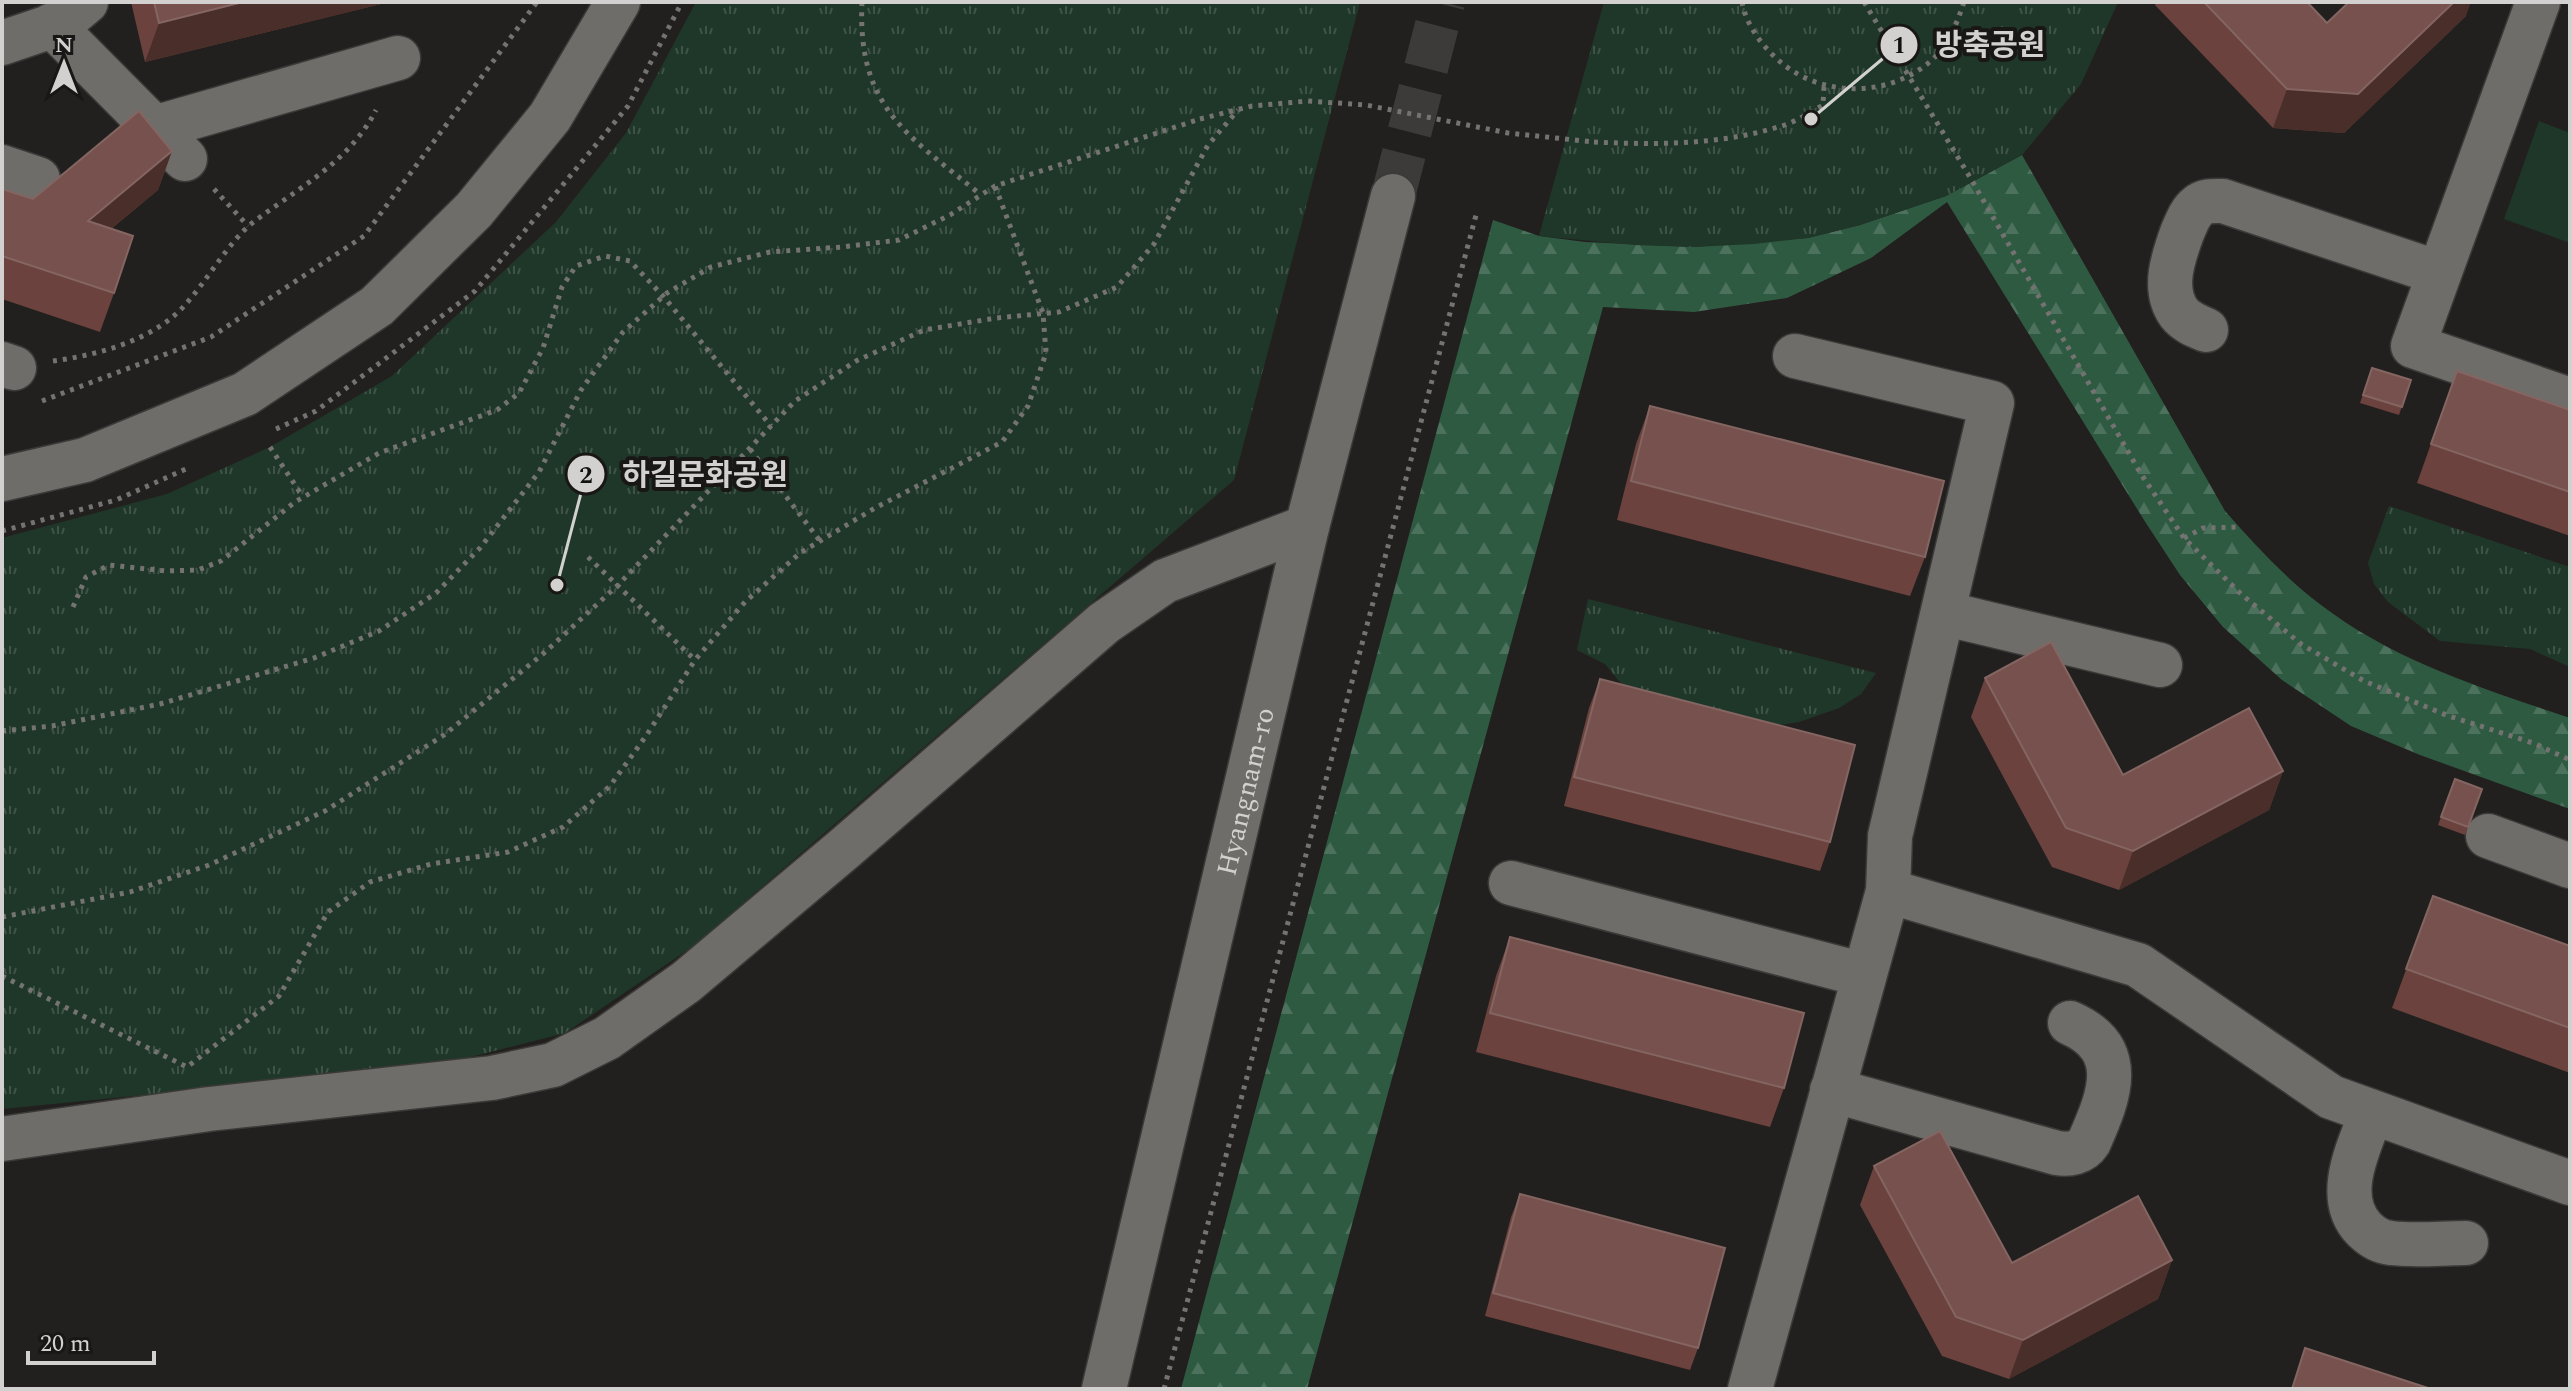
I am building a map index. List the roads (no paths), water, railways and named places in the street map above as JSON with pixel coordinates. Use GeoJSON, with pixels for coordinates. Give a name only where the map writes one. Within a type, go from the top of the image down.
{"type":"FeatureCollection","features":[{"type":"Feature","properties":{"kind":"street"},"geometry":{"type":"LineString","coordinates":[[2,479],[85,460],[245,394],[377,306],[474,210],[550,117],[618,2]]}},
{"type":"Feature","properties":{"kind":"street"},"geometry":{"type":"LineString","coordinates":[[2538,2],[2413,346],[2570,400]]}},
{"type":"Feature","properties":{"kind":"street"},"geometry":{"type":"LineString","coordinates":[[2,43],[69,14],[154,128],[185,159]]}},
{"type":"Feature","properties":{"kind":"street"},"geometry":{"type":"LineString","coordinates":[[154,128],[391,60]]}},
{"type":"Feature","properties":{"kind":"street","name":"Hyangnam-ro"},"geometry":{"type":"LineString","coordinates":[[1104,1389],[1307,527],[1393,196]]}},
{"type":"Feature","properties":{"kind":"street"},"geometry":{"type":"LineString","coordinates":[[2206,330],[2186,320],[2178,312],[2170,275],[2174,254],[2193,211],[2207,202],[2223,201],[2439,273]]}},
{"type":"Feature","properties":{"kind":"street"},"geometry":{"type":"LineString","coordinates":[[1750,1389],[1888,891],[1890,836],[1992,403],[1795,356]]}},
{"type":"Feature","properties":{"kind":"street"},"geometry":{"type":"LineString","coordinates":[[2,1139],[209,1109],[492,1078],[553,1065],[607,1038],[686,982],[1104,623],[1165,581],[1307,527]]}},
{"type":"Feature","properties":{"kind":"street"},"geometry":{"type":"LineString","coordinates":[[1943,613],[2160,665]]}},
{"type":"Feature","properties":{"kind":"street"},"geometry":{"type":"LineString","coordinates":[[2488,836],[2570,866]]}},
{"type":"Feature","properties":{"kind":"street"},"geometry":{"type":"LineString","coordinates":[[1511,883],[1864,975]]}},
{"type":"Feature","properties":{"kind":"street"},"geometry":{"type":"LineString","coordinates":[[1888,891],[2138,965],[2331,1097],[2570,1183]]}},
{"type":"Feature","properties":{"kind":"street"},"geometry":{"type":"LineString","coordinates":[[1832,1090],[2057,1153],[2072,1153],[2086,1147],[2089,1142],[2106,1098],[2109,1077],[2106,1056],[2099,1041],[2091,1033],[2070,1023]]}},
{"type":"Feature","properties":{"kind":"street"},"geometry":{"type":"LineString","coordinates":[[2372,1112],[2351,1173],[2351,1208],[2358,1221],[2377,1240],[2390,1243],[2466,1243]]}},
{"type":"Feature","properties":{"kind":"tunnel"},"geometry":{"type":"LineString","coordinates":[[1393,196],[1443,2]]}},
{"type":"Feature","properties":{"kind":"place","name":"방축공원"},"geometry":{"type":"Point","coordinates":[1811,119]}},
{"type":"Feature","properties":{"kind":"place","name":"하길문화공원"},"geometry":{"type":"Point","coordinates":[557,585]}}]}
